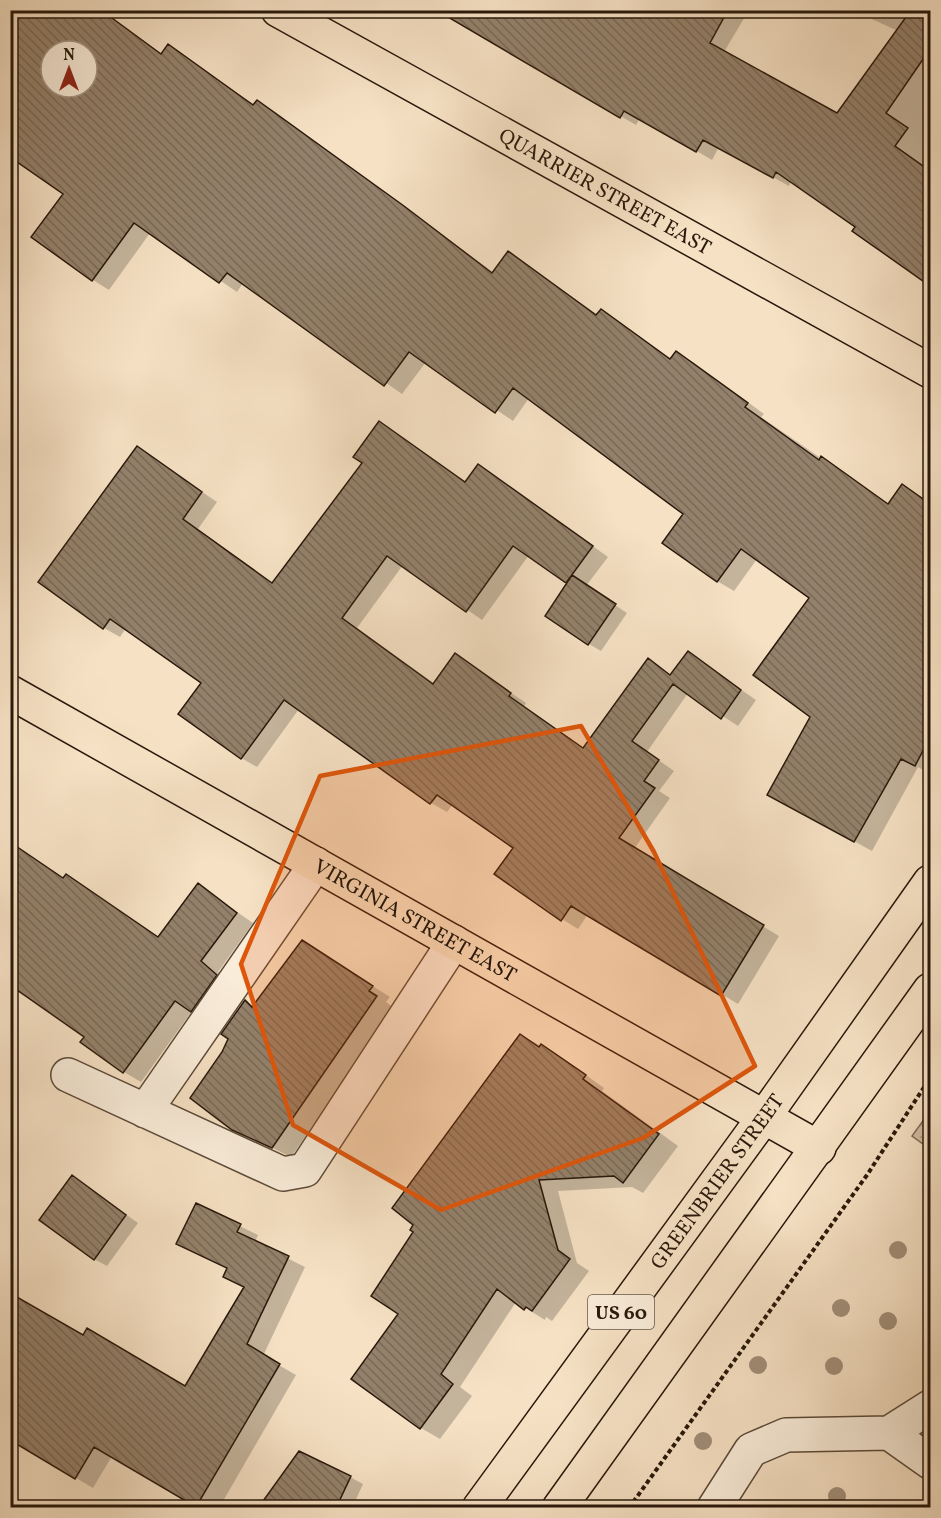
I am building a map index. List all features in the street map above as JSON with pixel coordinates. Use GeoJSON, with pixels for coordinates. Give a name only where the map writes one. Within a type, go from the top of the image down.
{"type":"FeatureCollection","features":[{"type":"Feature","properties":{"kind":"main road","name":"QUARRIER STREET EAST"},"geometry":{"type":"LineString","coordinates":[[278,10],[930,371]]}},
{"type":"Feature","properties":{"kind":"main road","name":"VIRGINIA STREET EAST"},"geometry":{"type":"LineString","coordinates":[[10,692],[819,1148]]}},
{"type":"Feature","properties":{"kind":"main road","name":"GREENBRIER STREET"},"geometry":{"type":"LineString","coordinates":[[479,1508],[764,1117],[930,882]]}},
{"type":"Feature","properties":{"kind":"main road","name":"US 60"},"geometry":{"type":"LineString","coordinates":[[559,1508],[930,990]]}},
{"type":"Feature","properties":{"kind":"lane"},"geometry":{"type":"LineString","coordinates":[[146,1111],[316,864]]}},
{"type":"Feature","properties":{"kind":"lane"},"geometry":{"type":"LineString","coordinates":[[68,1075],[283,1174],[305,1170],[454,942]]}},
{"type":"Feature","properties":{"kind":"lane"},"geometry":{"type":"LineString","coordinates":[[714,1508],[751,1450],[786,1435],[889,1433],[930,1407]]}},
{"type":"Feature","properties":{"kind":"lane"},"geometry":{"type":"LineString","coordinates":[[889,1433],[930,1462]]}},
{"type":"Feature","properties":{"kind":"path"},"geometry":{"type":"LineString","coordinates":[[629,1508],[860,1184],[930,1078]]}},
{"type":"Feature","properties":{"kind":"highlighted area"},"geometry":{"type":"Polygon","coordinates":[[[581,726],[654,852],[755,1066],[643,1138],[441,1210],[293,1125],[241,964],[320,776],[581,726]]]}},
{"type":"Feature","properties":{"kind":"shaded area"},"geometry":{"type":"Polygon","coordinates":[[[930,1111],[930,1149],[912,1136],[930,1111]]]}},
{"type":"Feature","properties":{"kind":"building"},"geometry":{"type":"Polygon","coordinates":[[[10,10],[101,10],[161,54],[168,44],[253,105],[257,100],[492,273],[508,251],[596,315],[601,309],[670,359],[676,351],[748,403],[745,407],[819,460],[821,456],[888,504],[902,484],[930,504],[930,737],[915,766],[901,759],[854,842],[767,795],[810,717],[753,675],[809,598],[741,549],[717,582],[662,543],[683,514],[513,388],[495,413],[409,352],[384,386],[227,273],[219,283],[134,223],[92,281],[31,237],[63,194],[10,157],[10,10]]]}},
{"type":"Feature","properties":{"kind":"building"},"geometry":{"type":"Polygon","coordinates":[[[436,10],[728,10],[710,43],[837,113],[911,10],[930,10],[930,49],[886,113],[908,128],[895,146],[930,171],[930,286],[852,231],[855,227],[776,172],[773,178],[703,140],[696,152],[624,111],[620,118],[436,10]]]}},
{"type":"Feature","properties":{"kind":"building"},"geometry":{"type":"Polygon","coordinates":[[[379,421],[465,482],[478,464],[593,546],[566,583],[513,546],[466,612],[387,556],[342,618],[433,684],[455,653],[511,693],[509,696],[583,748],[648,658],[670,675],[688,651],[741,690],[721,719],[673,684],[632,741],[659,760],[644,781],[655,788],[619,838],[764,925],[721,996],[571,906],[561,921],[494,874],[513,848],[437,795],[430,804],[284,700],[241,759],[178,714],[201,683],[110,619],[103,629],[38,582],[137,446],[202,492],[183,519],[272,583],[362,463],[353,457],[379,421]]]}},
{"type":"Feature","properties":{"kind":"building"},"geometry":{"type":"Polygon","coordinates":[[[572,575],[616,604],[588,645],[545,616],[572,575]]]}},
{"type":"Feature","properties":{"kind":"building"},"geometry":{"type":"Polygon","coordinates":[[[10,842],[63,878],[66,874],[158,937],[198,883],[237,913],[201,961],[217,975],[191,1012],[175,1001],[123,1073],[80,1042],[84,1037],[10,985],[10,842]]]}},
{"type":"Feature","properties":{"kind":"building"},"geometry":{"type":"Polygon","coordinates":[[[302,940],[373,986],[369,991],[377,996],[272,1148],[232,1130],[190,1098],[222,1052],[228,1039],[221,1034],[245,1000],[252,1007],[302,940]]]}},
{"type":"Feature","properties":{"kind":"building"},"geometry":{"type":"Polygon","coordinates":[[[520,1034],[539,1047],[541,1044],[586,1075],[583,1079],[659,1134],[623,1183],[614,1176],[539,1180],[558,1250],[570,1259],[532,1311],[526,1307],[524,1310],[497,1289],[441,1374],[453,1384],[420,1429],[351,1379],[398,1314],[371,1296],[413,1232],[410,1230],[413,1225],[392,1208],[520,1034]]]}},
{"type":"Feature","properties":{"kind":"building"},"geometry":{"type":"Polygon","coordinates":[[[72,1175],[126,1215],[94,1260],[39,1220],[72,1175]]]}},
{"type":"Feature","properties":{"kind":"building"},"geometry":{"type":"Polygon","coordinates":[[[196,1203],[241,1224],[237,1232],[289,1256],[247,1344],[280,1364],[196,1507],[94,1447],[75,1479],[10,1440],[10,1293],[83,1335],[87,1328],[185,1386],[244,1287],[223,1277],[227,1268],[176,1244],[196,1203]]]}},
{"type":"Feature","properties":{"kind":"building"},"geometry":{"type":"Polygon","coordinates":[[[299,1451],[351,1476],[336,1508],[258,1508],[299,1451]]]}}]}
